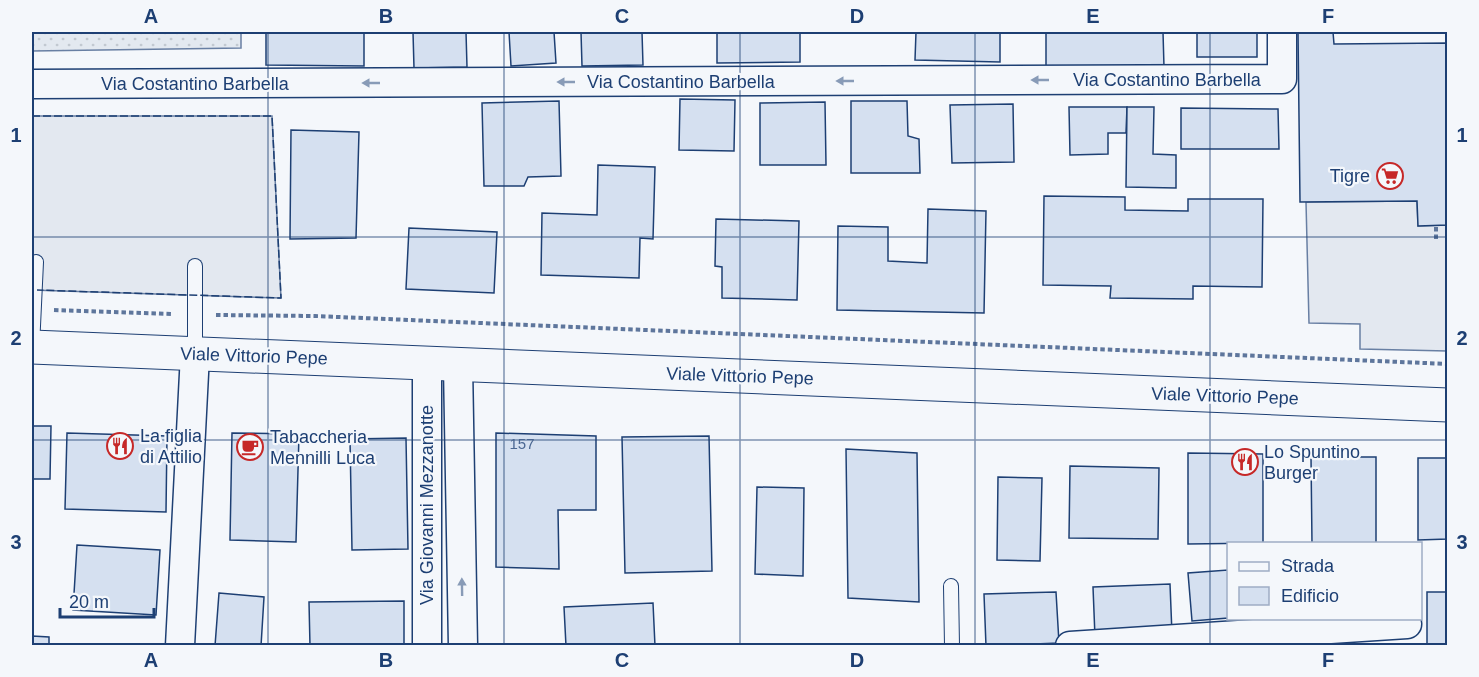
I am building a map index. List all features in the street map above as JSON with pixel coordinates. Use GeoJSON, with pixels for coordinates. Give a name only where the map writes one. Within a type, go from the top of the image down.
{"type":"FeatureCollection","features":[{"type":"Feature","properties":{"kind":"street","name":"Via Costantino Barbella"},"geometry":{"type":"LineString","coordinates":[[32,84],[1282,79],[1282,32]]}},
{"type":"Feature","properties":{"kind":"street","name":"Viale Vittorio Pepe"},"geometry":{"type":"LineString","coordinates":[[32,347],[1448,405]]}},
{"type":"Feature","properties":{"kind":"street"},"geometry":{"type":"LineString","coordinates":[[180,645],[195,354]]}},
{"type":"Feature","properties":{"kind":"street","name":"Via Giovanni Mezzanotte"},"geometry":{"type":"LineString","coordinates":[[426,645],[443,364]]}},
{"type":"Feature","properties":{"kind":"street","name":"Via Giovanni Mezzanotte"},"geometry":{"type":"LineString","coordinates":[[443,364],[464,645]]}},
{"type":"Feature","properties":{"kind":"street"},"geometry":{"type":"LineString","coordinates":[[1070,645],[1407,624]]}},
{"type":"Feature","properties":{"kind":"lane"},"geometry":{"type":"LineString","coordinates":[[32,347],[36,262]]}},
{"type":"Feature","properties":{"kind":"lane"},"geometry":{"type":"LineString","coordinates":[[195,266],[195,354]]}},
{"type":"Feature","properties":{"kind":"lane"},"geometry":{"type":"LineString","coordinates":[[951,586],[952,645]]}},
{"type":"Feature","properties":{"kind":"path"},"geometry":{"type":"LineString","coordinates":[[1436,225],[1436,239]]}},
{"type":"Feature","properties":{"kind":"path"},"geometry":{"type":"LineString","coordinates":[[315,316],[1448,364]]}},
{"type":"Feature","properties":{"kind":"shaded area"},"geometry":{"type":"Polygon","coordinates":[[[32,32],[241,32],[241,48],[32,51],[32,32]]]}},
{"type":"Feature","properties":{"kind":"shaded area"},"geometry":{"type":"Polygon","coordinates":[[[32,116],[272,116],[281,298],[32,290],[32,116]]]}},
{"type":"Feature","properties":{"kind":"shaded area"},"geometry":{"type":"Polygon","coordinates":[[[1417,201],[1418,226],[1447,225],[1447,351],[1360,349],[1360,324],[1309,323],[1306,202],[1417,201]]]}},
{"type":"Feature","properties":{"kind":"building"},"geometry":{"type":"Polygon","coordinates":[[[266,32],[364,33],[364,66],[266,65],[266,32]]]}},
{"type":"Feature","properties":{"kind":"building"},"geometry":{"type":"Polygon","coordinates":[[[413,32],[466,32],[467,67],[414,68],[413,32]]]}},
{"type":"Feature","properties":{"kind":"building"},"geometry":{"type":"Polygon","coordinates":[[[509,32],[554,32],[556,63],[511,66],[509,32]]]}},
{"type":"Feature","properties":{"kind":"building"},"geometry":{"type":"Polygon","coordinates":[[[581,32],[642,32],[643,65],[582,66],[581,32]]]}},
{"type":"Feature","properties":{"kind":"building"},"geometry":{"type":"Polygon","coordinates":[[[717,32],[800,32],[800,62],[717,63],[717,32]]]}},
{"type":"Feature","properties":{"kind":"building"},"geometry":{"type":"Polygon","coordinates":[[[916,32],[1000,32],[1000,62],[915,60],[916,32]]]}},
{"type":"Feature","properties":{"kind":"building"},"geometry":{"type":"Polygon","coordinates":[[[1046,32],[1163,32],[1164,67],[1046,67],[1046,32]]]}},
{"type":"Feature","properties":{"kind":"building"},"geometry":{"type":"Polygon","coordinates":[[[1197,32],[1257,32],[1257,57],[1197,57],[1197,32]]]}},
{"type":"Feature","properties":{"kind":"building"},"geometry":{"type":"Polygon","coordinates":[[[1298,32],[1333,32],[1334,44],[1448,43],[1448,225],[1418,226],[1417,201],[1300,202],[1298,32]]]}},
{"type":"Feature","properties":{"kind":"building"},"geometry":{"type":"Polygon","coordinates":[[[680,99],[735,100],[734,151],[679,150],[680,99]]]}},
{"type":"Feature","properties":{"kind":"building"},"geometry":{"type":"Polygon","coordinates":[[[559,101],[561,176],[528,177],[524,186],[484,186],[482,103],[559,101]]]}},
{"type":"Feature","properties":{"kind":"building"},"geometry":{"type":"Polygon","coordinates":[[[851,101],[907,101],[908,136],[919,139],[920,173],[851,173],[851,101]]]}},
{"type":"Feature","properties":{"kind":"building"},"geometry":{"type":"Polygon","coordinates":[[[825,102],[826,165],[760,165],[760,103],[825,102]]]}},
{"type":"Feature","properties":{"kind":"building"},"geometry":{"type":"Polygon","coordinates":[[[1013,104],[1014,162],[952,163],[950,105],[1013,104]]]}},
{"type":"Feature","properties":{"kind":"building"},"geometry":{"type":"Polygon","coordinates":[[[1069,107],[1127,107],[1126,133],[1108,133],[1108,154],[1070,155],[1069,107]]]}},
{"type":"Feature","properties":{"kind":"building"},"geometry":{"type":"Polygon","coordinates":[[[1127,107],[1154,107],[1153,154],[1176,155],[1176,188],[1126,187],[1127,107]]]}},
{"type":"Feature","properties":{"kind":"building"},"geometry":{"type":"Polygon","coordinates":[[[1181,108],[1278,109],[1279,149],[1181,149],[1181,108]]]}},
{"type":"Feature","properties":{"kind":"building"},"geometry":{"type":"Polygon","coordinates":[[[291,130],[359,132],[356,238],[290,239],[291,130]]]}},
{"type":"Feature","properties":{"kind":"building"},"geometry":{"type":"Polygon","coordinates":[[[598,165],[655,167],[653,239],[640,238],[639,278],[541,275],[542,213],[597,215],[598,165]]]}},
{"type":"Feature","properties":{"kind":"building"},"geometry":{"type":"Polygon","coordinates":[[[1044,196],[1125,197],[1125,210],[1188,211],[1188,199],[1263,199],[1262,287],[1193,286],[1193,299],[1110,298],[1111,286],[1043,285],[1044,196]]]}},
{"type":"Feature","properties":{"kind":"building"},"geometry":{"type":"Polygon","coordinates":[[[928,209],[986,211],[984,313],[837,310],[838,226],[888,227],[888,261],[927,263],[928,209]]]}},
{"type":"Feature","properties":{"kind":"building"},"geometry":{"type":"Polygon","coordinates":[[[716,219],[799,221],[797,300],[722,298],[722,267],[715,266],[716,219]]]}},
{"type":"Feature","properties":{"kind":"building"},"geometry":{"type":"Polygon","coordinates":[[[409,228],[497,232],[494,293],[406,289],[409,228]]]}},
{"type":"Feature","properties":{"kind":"building"},"geometry":{"type":"Polygon","coordinates":[[[32,426],[51,426],[50,479],[32,479],[32,426]]]}},
{"type":"Feature","properties":{"kind":"building"},"geometry":{"type":"Polygon","coordinates":[[[67,433],[167,436],[166,512],[65,509],[67,433]]]}},
{"type":"Feature","properties":{"kind":"building"},"geometry":{"type":"Polygon","coordinates":[[[232,433],[299,434],[296,542],[230,540],[232,433]]]}},
{"type":"Feature","properties":{"kind":"building"},"geometry":{"type":"Polygon","coordinates":[[[496,433],[596,436],[596,510],[558,510],[559,569],[496,567],[496,433]]]}},
{"type":"Feature","properties":{"kind":"building"},"geometry":{"type":"Polygon","coordinates":[[[709,436],[712,571],[625,573],[622,437],[709,436]]]}},
{"type":"Feature","properties":{"kind":"building"},"geometry":{"type":"Polygon","coordinates":[[[406,438],[408,549],[352,550],[350,439],[406,438]]]}},
{"type":"Feature","properties":{"kind":"building"},"geometry":{"type":"Polygon","coordinates":[[[846,449],[917,453],[919,602],[848,598],[846,449]]]}},
{"type":"Feature","properties":{"kind":"building"},"geometry":{"type":"Polygon","coordinates":[[[1188,453],[1263,454],[1263,542],[1188,544],[1188,453]]]}},
{"type":"Feature","properties":{"kind":"building"},"geometry":{"type":"Polygon","coordinates":[[[1311,457],[1376,457],[1376,542],[1312,542],[1311,457]]]}},
{"type":"Feature","properties":{"kind":"building"},"geometry":{"type":"Polygon","coordinates":[[[1418,458],[1448,458],[1448,539],[1418,540],[1418,458]]]}},
{"type":"Feature","properties":{"kind":"building"},"geometry":{"type":"Polygon","coordinates":[[[1070,466],[1159,468],[1158,539],[1069,538],[1070,466]]]}},
{"type":"Feature","properties":{"kind":"building"},"geometry":{"type":"Polygon","coordinates":[[[998,477],[1042,478],[1040,561],[997,560],[998,477]]]}},
{"type":"Feature","properties":{"kind":"building"},"geometry":{"type":"Polygon","coordinates":[[[757,487],[804,488],[803,576],[755,574],[757,487]]]}},
{"type":"Feature","properties":{"kind":"building"},"geometry":{"type":"Polygon","coordinates":[[[77,545],[160,550],[156,615],[73,610],[77,545]]]}},
{"type":"Feature","properties":{"kind":"building"},"geometry":{"type":"Polygon","coordinates":[[[1227,570],[1227,618],[1192,621],[1188,573],[1227,570]]]}},
{"type":"Feature","properties":{"kind":"building"},"geometry":{"type":"Polygon","coordinates":[[[1170,584],[1172,634],[1095,637],[1093,587],[1170,584]]]}},
{"type":"Feature","properties":{"kind":"building"},"geometry":{"type":"Polygon","coordinates":[[[1056,592],[1059,643],[986,646],[984,594],[1056,592]]]}},
{"type":"Feature","properties":{"kind":"building"},"geometry":{"type":"Polygon","coordinates":[[[1427,592],[1448,592],[1448,646],[1427,646],[1427,592]]]}},
{"type":"Feature","properties":{"kind":"building"},"geometry":{"type":"Polygon","coordinates":[[[219,593],[264,597],[261,646],[215,646],[219,593]]]}},
{"type":"Feature","properties":{"kind":"building"},"geometry":{"type":"Polygon","coordinates":[[[404,601],[404,646],[310,646],[309,602],[404,601]]]}},
{"type":"Feature","properties":{"kind":"building"},"geometry":{"type":"Polygon","coordinates":[[[653,603],[655,646],[566,646],[564,607],[653,603]]]}},
{"type":"Feature","properties":{"kind":"building"},"geometry":{"type":"Polygon","coordinates":[[[32,636],[49,637],[49,646],[32,646],[32,636]]]}},
{"type":"Feature","properties":{"kind":"fence"},"geometry":{"type":"LineString","coordinates":[[32,116],[272,116],[281,298],[37,290]]}},
{"type":"Feature","properties":{"kind":"place","name":"Tigre"},"geometry":{"type":"Point","coordinates":[1390,176]}},
{"type":"Feature","properties":{"kind":"place","name":"La figlia di Attilio"},"geometry":{"type":"Point","coordinates":[120,446]}},
{"type":"Feature","properties":{"kind":"place","name":"Tabaccheria Mennilli Luca"},"geometry":{"type":"Point","coordinates":[250,447]}},
{"type":"Feature","properties":{"kind":"place","name":"Lo Spuntino Burger"},"geometry":{"type":"Point","coordinates":[1245,462]}}]}
